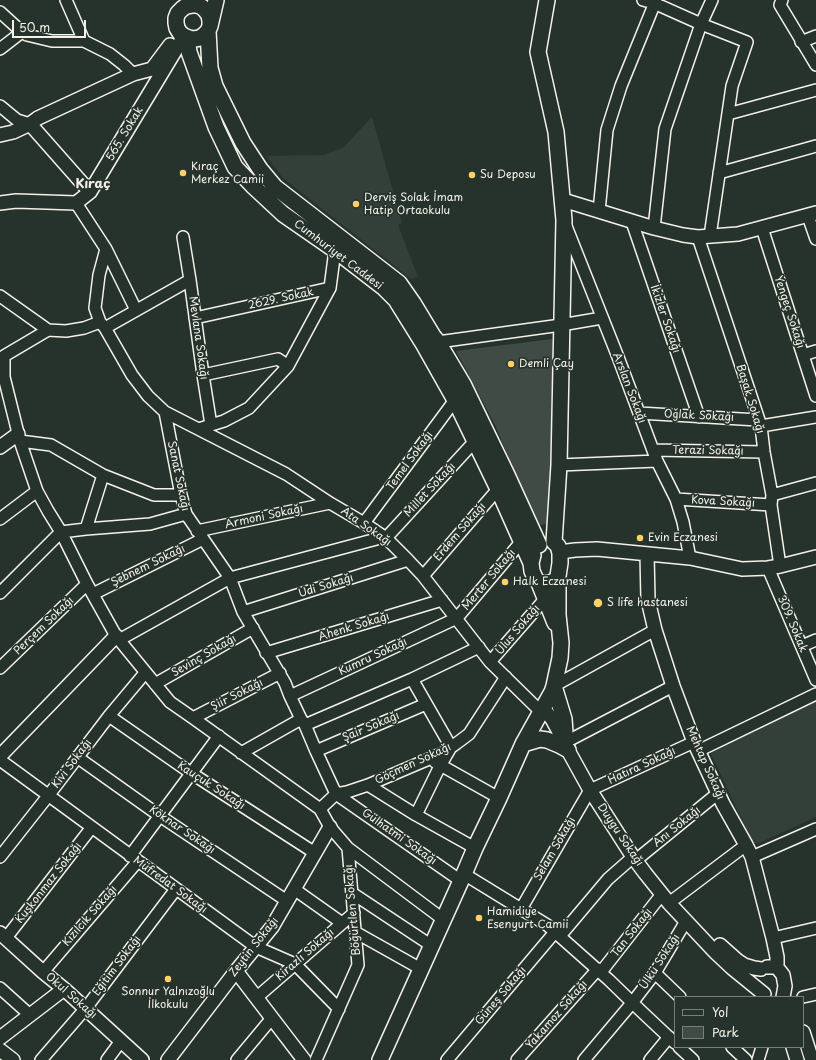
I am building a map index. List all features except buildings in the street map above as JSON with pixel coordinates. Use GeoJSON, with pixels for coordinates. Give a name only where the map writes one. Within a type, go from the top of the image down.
{"type":"FeatureCollection","features":[{"type":"Feature","properties":{"kind":"main road"},"geometry":{"type":"LineString","coordinates":[[209,28],[209,15],[202,7],[197,5],[184,4],[176,18],[177,28],[185,36],[194,39],[200,38],[209,28],[216,0]]}},
{"type":"Feature","properties":{"kind":"main road"},"geometry":{"type":"LineString","coordinates":[[380,1060],[523,744],[554,686],[560,658],[561,643],[558,615],[558,576],[560,563],[557,547],[564,220],[556,132],[538,52],[548,0]]}},
{"type":"Feature","properties":{"kind":"main road","name":"Cumhuriyet Caddesi"},"geometry":{"type":"LineString","coordinates":[[209,28],[210,68],[215,86],[243,143],[260,169],[275,187],[399,283],[438,342],[463,384],[539,545]]}},
{"type":"Feature","properties":{"kind":"main road","name":"Cumhuriyet Caddesi"},"geometry":{"type":"LineString","coordinates":[[185,36],[189,52],[216,127],[235,167],[283,214],[335,250],[383,287],[396,300],[424,345],[455,400],[498,489],[531,563]]}},
{"type":"Feature","properties":{"kind":"main road"},"geometry":{"type":"LineString","coordinates":[[557,547],[548,541],[542,542],[534,551],[531,563],[532,571],[539,583],[552,615],[561,643]]}},
{"type":"Feature","properties":{"kind":"main road"},"geometry":{"type":"LineString","coordinates":[[539,583],[550,583],[556,580],[558,576]]}},
{"type":"Feature","properties":{"kind":"main road"},"geometry":{"type":"LineString","coordinates":[[523,744],[540,739],[566,746],[564,719],[554,686]]}},
{"type":"Feature","properties":{"kind":"street"},"geometry":{"type":"LineString","coordinates":[[66,0],[84,41]]}},
{"type":"Feature","properties":{"kind":"street"},"geometry":{"type":"LineString","coordinates":[[654,228],[665,129],[701,24],[712,0]]}},
{"type":"Feature","properties":{"kind":"street"},"geometry":{"type":"LineString","coordinates":[[782,0],[780,5],[816,65]]}},
{"type":"Feature","properties":{"kind":"street"},"geometry":{"type":"LineString","coordinates":[[599,211],[607,130],[651,1],[701,24],[747,42],[732,86],[719,173],[704,236]]}},
{"type":"Feature","properties":{"kind":"street"},"geometry":{"type":"LineString","coordinates":[[0,12],[27,35],[52,41],[84,41],[110,54],[133,74]]}},
{"type":"Feature","properties":{"kind":"street"},"geometry":{"type":"LineString","coordinates":[[0,49],[22,32]]}},
{"type":"Feature","properties":{"kind":"street"},"geometry":{"type":"LineString","coordinates":[[0,135],[13,132],[30,124],[38,118],[133,74],[152,69],[185,36]]}},
{"type":"Feature","properties":{"kind":"street","name":"565. Sokak"},"geometry":{"type":"LineString","coordinates":[[76,203],[90,192],[185,36]]}},
{"type":"Feature","properties":{"kind":"street"},"geometry":{"type":"LineString","coordinates":[[801,42],[816,36]]}},
{"type":"Feature","properties":{"kind":"street"},"geometry":{"type":"LineString","coordinates":[[728,114],[816,90]]}},
{"type":"Feature","properties":{"kind":"street"},"geometry":{"type":"LineString","coordinates":[[0,106],[17,120],[30,124],[90,192]]}},
{"type":"Feature","properties":{"kind":"street"},"geometry":{"type":"LineString","coordinates":[[719,173],[816,146]]}},
{"type":"Feature","properties":{"kind":"street"},"geometry":{"type":"LineString","coordinates":[[563,200],[632,222],[683,235],[704,236],[738,234],[812,214],[816,239]]}},
{"type":"Feature","properties":{"kind":"street"},"geometry":{"type":"LineString","coordinates":[[0,203],[16,201],[76,203],[106,249],[136,310]]}},
{"type":"Feature","properties":{"kind":"street","name":"Arslan Sokağı"},"geometry":{"type":"LineString","coordinates":[[564,220],[655,456],[676,499],[683,522],[690,558]]}},
{"type":"Feature","properties":{"kind":"street","name":"İkizler Sokağı"},"geometry":{"type":"LineString","coordinates":[[632,222],[699,417]]}},
{"type":"Feature","properties":{"kind":"street","name":"Yengeç Sokağı"},"geometry":{"type":"LineString","coordinates":[[762,228],[816,396]]}},
{"type":"Feature","properties":{"kind":"street","name":"Başak Sokağı"},"geometry":{"type":"LineString","coordinates":[[704,236],[760,423],[772,500],[774,567]]}},
{"type":"Feature","properties":{"kind":"street","name":"Mevlana Sokağı"},"geometry":{"type":"LineString","coordinates":[[183,237],[211,425]]}},
{"type":"Feature","properties":{"kind":"street"},"geometry":{"type":"LineString","coordinates":[[106,249],[99,275],[95,308],[103,325],[132,375],[148,396],[165,412]]}},
{"type":"Feature","properties":{"kind":"street"},"geometry":{"type":"LineString","coordinates":[[198,429],[224,421],[249,408],[288,366],[330,288],[335,250]]}},
{"type":"Feature","properties":{"kind":"street"},"geometry":{"type":"LineString","coordinates":[[190,280],[136,310],[103,325],[66,331],[48,330],[2,355],[4,376],[19,438],[37,491],[61,532],[117,638],[170,702],[320,809],[330,827],[348,848],[444,920]]}},
{"type":"Feature","properties":{"kind":"street","name":"2629. Sokak"},"geometry":{"type":"LineString","coordinates":[[195,318],[330,288]]}},
{"type":"Feature","properties":{"kind":"street"},"geometry":{"type":"LineString","coordinates":[[0,296],[48,330]]}},
{"type":"Feature","properties":{"kind":"street"},"geometry":{"type":"LineString","coordinates":[[438,342],[602,318]]}},
{"type":"Feature","properties":{"kind":"street"},"geometry":{"type":"LineString","coordinates":[[803,355],[816,351]]}},
{"type":"Feature","properties":{"kind":"street"},"geometry":{"type":"LineString","coordinates":[[203,375],[278,359],[288,366]]}},
{"type":"Feature","properties":{"kind":"street","name":"Temel Sokağı"},"geometry":{"type":"LineString","coordinates":[[364,523],[455,400]]}},
{"type":"Feature","properties":{"kind":"street","name":"Ata Sokağı"},"geometry":{"type":"LineString","coordinates":[[165,412],[286,474],[385,538],[423,576],[490,662],[541,711]]}},
{"type":"Feature","properties":{"kind":"street","name":"Sanat Sokağı"},"geometry":{"type":"LineString","coordinates":[[165,412],[186,514],[230,578],[243,612],[254,628],[266,653],[280,673],[336,794]]}},
{"type":"Feature","properties":{"kind":"street","name":"Oğlak Sokağı"},"geometry":{"type":"LineString","coordinates":[[639,413],[760,423],[816,417]]}},
{"type":"Feature","properties":{"kind":"street"},"geometry":{"type":"LineString","coordinates":[[0,447],[19,438],[51,445],[102,475],[154,496],[181,495]]}},
{"type":"Feature","properties":{"kind":"street","name":"Millet Sokağı"},"geometry":{"type":"LineString","coordinates":[[385,538],[475,441]]}},
{"type":"Feature","properties":{"kind":"street","name":"Terazi Sokağı"},"geometry":{"type":"LineString","coordinates":[[559,465],[655,456],[764,452]]}},
{"type":"Feature","properties":{"kind":"street"},"geometry":{"type":"LineString","coordinates":[[86,529],[102,475]]}},
{"type":"Feature","properties":{"kind":"street"},"geometry":{"type":"LineString","coordinates":[[772,500],[816,483]]}},
{"type":"Feature","properties":{"kind":"street","name":"Erdem Sokağı"},"geometry":{"type":"LineString","coordinates":[[423,576],[498,489]]}},
{"type":"Feature","properties":{"kind":"street"},"geometry":{"type":"LineString","coordinates":[[0,519],[37,491]]}},
{"type":"Feature","properties":{"kind":"street","name":"Kova Sokağı"},"geometry":{"type":"LineString","coordinates":[[676,499],[772,500]]}},
{"type":"Feature","properties":{"kind":"street","name":"Armoni Sokağı"},"geometry":{"type":"LineString","coordinates":[[200,535],[330,503]]}},
{"type":"Feature","properties":{"kind":"street"},"geometry":{"type":"LineString","coordinates":[[0,593],[61,532],[150,524],[186,514]]}},
{"type":"Feature","properties":{"kind":"street","name":"Şebnem Sokağı"},"geometry":{"type":"LineString","coordinates":[[90,589],[200,535]]}},
{"type":"Feature","properties":{"kind":"street"},"geometry":{"type":"LineString","coordinates":[[0,756],[117,638],[230,578],[385,538]]}},
{"type":"Feature","properties":{"kind":"street","name":"Merter Sokağı"},"geometry":{"type":"LineString","coordinates":[[457,618],[521,542]]}},
{"type":"Feature","properties":{"kind":"street"},"geometry":{"type":"LineString","coordinates":[[557,547],[575,550],[597,549],[690,558],[742,569],[774,567],[816,557]]}},
{"type":"Feature","properties":{"kind":"street","name":"Mehtap Sokağı"},"geometry":{"type":"LineString","coordinates":[[647,554],[648,600],[655,630],[673,686],[696,746],[717,794],[752,857],[773,938],[777,957],[776,967]]}},
{"type":"Feature","properties":{"kind":"street","name":"Udi Sokağı"},"geometry":{"type":"LineString","coordinates":[[243,612],[408,560]]}},
{"type":"Feature","properties":{"kind":"street","name":"309. Sokak"},"geometry":{"type":"LineString","coordinates":[[774,567],[802,646],[816,680]]}},
{"type":"Feature","properties":{"kind":"street","name":"Perçem Sokağı"},"geometry":{"type":"LineString","coordinates":[[0,668],[90,589]]}},
{"type":"Feature","properties":{"kind":"street","name":"Ulus Sokağı"},"geometry":{"type":"LineString","coordinates":[[490,662],[545,598]]}},
{"type":"Feature","properties":{"kind":"street","name":"Ahenk Sokağı"},"geometry":{"type":"LineString","coordinates":[[266,653],[442,600]]}},
{"type":"Feature","properties":{"kind":"street","name":"Kumru Sokağı"},"geometry":{"type":"LineString","coordinates":[[290,696],[457,618]]}},
{"type":"Feature","properties":{"kind":"street","name":"Sevinç Sokağı"},"geometry":{"type":"LineString","coordinates":[[155,684],[254,628]]}},
{"type":"Feature","properties":{"kind":"street"},"geometry":{"type":"LineString","coordinates":[[554,686],[655,630]]}},
{"type":"Feature","properties":{"kind":"street"},"geometry":{"type":"LineString","coordinates":[[802,646],[816,640]]}},
{"type":"Feature","properties":{"kind":"street"},"geometry":{"type":"LineString","coordinates":[[241,753],[303,722],[412,679],[478,647]]}},
{"type":"Feature","properties":{"kind":"street","name":"Kivi Sokağı"},"geometry":{"type":"LineString","coordinates":[[0,857],[109,716],[145,673]]}},
{"type":"Feature","properties":{"kind":"street","name":"Şiir Sokağı"},"geometry":{"type":"LineString","coordinates":[[193,718],[280,673]]}},
{"type":"Feature","properties":{"kind":"street","name":"Göçmen Sokağı"},"geometry":{"type":"LineString","coordinates":[[336,794],[368,785],[443,753],[469,734],[506,677]]}},
{"type":"Feature","properties":{"kind":"street"},"geometry":{"type":"LineString","coordinates":[[412,679],[451,747],[416,815]]}},
{"type":"Feature","properties":{"kind":"street"},"geometry":{"type":"LineString","coordinates":[[566,746],[673,686]]}},
{"type":"Feature","properties":{"kind":"street","name":"Hatıra Sokağı"},"geometry":{"type":"LineString","coordinates":[[590,790],[816,694]]}},
{"type":"Feature","properties":{"kind":"street","name":"Şair Sokağı"},"geometry":{"type":"LineString","coordinates":[[316,751],[426,704]]}},
{"type":"Feature","properties":{"kind":"street","name":"Duygu Sokağı"},"geometry":{"type":"LineString","coordinates":[[541,711],[558,740],[566,746],[590,790],[634,858],[686,921]]}},
{"type":"Feature","properties":{"kind":"street","name":"Kauçuk Sokağı"},"geometry":{"type":"LineString","coordinates":[[109,716],[191,773],[315,853]]}},
{"type":"Feature","properties":{"kind":"street","name":"Kızılcık Sokağı"},"geometry":{"type":"LineString","coordinates":[[43,972],[134,858],[160,816],[219,736]]}},
{"type":"Feature","properties":{"kind":"street","name":"Köknar Sokağı"},"geometry":{"type":"LineString","coordinates":[[77,758],[160,816],[287,901]]}},
{"type":"Feature","properties":{"kind":"street"},"geometry":{"type":"LineString","coordinates":[[429,759],[499,798]]}},
{"type":"Feature","properties":{"kind":"street","name":"Müfredat Sokağı"},"geometry":{"type":"LineString","coordinates":[[0,760],[256,947],[295,964],[339,1009]]}},
{"type":"Feature","properties":{"kind":"street"},"geometry":{"type":"LineString","coordinates":[[368,785],[416,815],[475,848]]}},
{"type":"Feature","properties":{"kind":"street","name":"Selam Sokağı"},"geometry":{"type":"LineString","coordinates":[[521,909],[590,790]]}},
{"type":"Feature","properties":{"kind":"street"},"geometry":{"type":"LineString","coordinates":[[320,809],[336,794]]}},
{"type":"Feature","properties":{"kind":"street","name":"Gülhatmi Sokağı"},"geometry":{"type":"LineString","coordinates":[[336,794],[463,878],[521,909],[547,925],[599,971],[672,1040]]}},
{"type":"Feature","properties":{"kind":"street","name":"Anı Sokağı"},"geometry":{"type":"LineString","coordinates":[[557,934],[608,879],[717,794]]}},
{"type":"Feature","properties":{"kind":"street","name":"Kuşkonmaz Sokağı"},"geometry":{"type":"LineString","coordinates":[[3,935],[92,827]]}},
{"type":"Feature","properties":{"kind":"street","name":"Zeytin Sokağı"},"geometry":{"type":"LineString","coordinates":[[168,1060],[236,971],[272,927],[330,827]]}},
{"type":"Feature","properties":{"kind":"street"},"geometry":{"type":"LineString","coordinates":[[752,857],[815,832]]}},
{"type":"Feature","properties":{"kind":"street","name":"Tan Sokağı"},"geometry":{"type":"LineString","coordinates":[[599,971],[666,898],[746,844]]}},
{"type":"Feature","properties":{"kind":"street","name":"Böğürtlen Sokağı"},"geometry":{"type":"LineString","coordinates":[[316,1060],[358,965],[348,848]]}},
{"type":"Feature","properties":{"kind":"street"},"geometry":{"type":"LineString","coordinates":[[294,888],[342,923]]}},
{"type":"Feature","properties":{"kind":"street","name":"Eğitim Sokağı"},"geometry":{"type":"LineString","coordinates":[[41,1060],[86,1008],[176,889]]}},
{"type":"Feature","properties":{"kind":"street"},"geometry":{"type":"LineString","coordinates":[[352,893],[432,946]]}},
{"type":"Feature","properties":{"kind":"street","name":"Kirazlı Sokağı"},"geometry":{"type":"LineString","coordinates":[[256,998],[354,913]]}},
{"type":"Feature","properties":{"kind":"street"},"geometry":{"type":"LineString","coordinates":[[686,921],[716,942],[738,961],[754,968],[761,969],[765,967],[776,967],[782,975],[786,995]]}},
{"type":"Feature","properties":{"kind":"street"},"geometry":{"type":"LineString","coordinates":[[686,921],[732,968],[765,996]]}},
{"type":"Feature","properties":{"kind":"street","name":"Ülkü Sokağı"},"geometry":{"type":"LineString","coordinates":[[584,1060],[655,973],[686,921]]}},
{"type":"Feature","properties":{"kind":"street"},"geometry":{"type":"LineString","coordinates":[[773,938],[816,928]]}},
{"type":"Feature","properties":{"kind":"street"},"geometry":{"type":"LineString","coordinates":[[355,932],[421,969]]}},
{"type":"Feature","properties":{"kind":"street","name":"Güneş Sokağı"},"geometry":{"type":"LineString","coordinates":[[448,1060],[557,934]]}},
{"type":"Feature","properties":{"kind":"street","name":"Okul Sokağı"},"geometry":{"type":"LineString","coordinates":[[3,935],[43,972],[86,1008],[142,1060]]}},
{"type":"Feature","properties":{"kind":"street"},"geometry":{"type":"LineString","coordinates":[[761,969],[758,974],[757,981],[765,996]]}},
{"type":"Feature","properties":{"kind":"street"},"geometry":{"type":"LineString","coordinates":[[236,971],[304,1060]]}},
{"type":"Feature","properties":{"kind":"street","name":"Yakamoz Sokağı"},"geometry":{"type":"LineString","coordinates":[[517,1060],[599,971]]}},
{"type":"Feature","properties":{"kind":"street"},"geometry":{"type":"LineString","coordinates":[[655,973],[679,996]]}},
{"type":"Feature","properties":{"kind":"street"},"geometry":{"type":"LineString","coordinates":[[0,988],[30,1014]]}},
{"type":"Feature","properties":{"kind":"street"},"geometry":{"type":"LineString","coordinates":[[0,1038],[64,989]]}},
{"type":"Feature","properties":{"kind":"street"},"geometry":{"type":"LineString","coordinates":[[804,997],[816,994]]}},
{"type":"Feature","properties":{"kind":"street"},"geometry":{"type":"LineString","coordinates":[[237,1060],[272,1018]]}},
{"type":"Feature","properties":{"kind":"street"},"geometry":{"type":"LineString","coordinates":[[804,1034],[813,1057]]}},
{"type":"Feature","properties":{"kind":"street"},"geometry":{"type":"LineString","coordinates":[[650,1060],[672,1040]]}},
{"type":"Feature","properties":{"kind":"street"},"geometry":{"type":"LineString","coordinates":[[107,1060],[121,1041]]}},
{"type":"Feature","properties":{"kind":"street"},"geometry":{"type":"LineString","coordinates":[[680,1048],[693,1060]]}},
{"type":"Feature","properties":{"kind":"street"},"geometry":{"type":"LineString","coordinates":[[733,1048],[746,1060]]}},
{"type":"Feature","properties":{"kind":"street"},"geometry":{"type":"LineString","coordinates":[[758,1060],[762,1048]]}},
{"type":"Feature","properties":{"kind":"street"},"geometry":{"type":"LineString","coordinates":[[793,1048],[797,1060]]}},
{"type":"Feature","properties":{"kind":"street"},"geometry":{"type":"LineString","coordinates":[[0,1050],[13,1060]]}},
{"type":"Feature","properties":{"kind":"shaded area","name":"Derviş Solak İmam Hatip Ortaokulu"},"geometry":{"type":"Polygon","coordinates":[[[372,117],[402,223],[398,225],[418,277],[411,279],[283,178],[266,156],[323,155],[343,148],[372,117]]]}},
{"type":"Feature","properties":{"kind":"shaded area"},"geometry":{"type":"Polygon","coordinates":[[[816,700],[816,817],[759,843],[753,843],[711,754],[714,748],[816,700]]]}},
{"type":"Feature","properties":{"kind":"green space"},"geometry":{"type":"Polygon","coordinates":[[[552,339],[556,349],[548,524],[536,525],[496,427],[456,351],[552,339]]]}},
{"type":"Feature","properties":{"kind":"place","name":"Kıraç Merkez Camii"},"geometry":{"type":"Point","coordinates":[183,173]}},
{"type":"Feature","properties":{"kind":"place","name":"Su Deposu"},"geometry":{"type":"Point","coordinates":[472,175]}},
{"type":"Feature","properties":{"kind":"place","name":"Derviş Solak İmam Hatip Ortaokulu"},"geometry":{"type":"Point","coordinates":[356,204]}},
{"type":"Feature","properties":{"kind":"place","name":"Demli Çay"},"geometry":{"type":"Point","coordinates":[511,364]}},
{"type":"Feature","properties":{"kind":"place","name":"Evin Eczanesi"},"geometry":{"type":"Point","coordinates":[640,538]}},
{"type":"Feature","properties":{"kind":"place","name":"Halk Eczanesi"},"geometry":{"type":"Point","coordinates":[505,582]}},
{"type":"Feature","properties":{"kind":"place","name":"S life hastanesi"},"geometry":{"type":"Point","coordinates":[598,603]}},
{"type":"Feature","properties":{"kind":"place","name":"Hamidiye Esenyurt Camii"},"geometry":{"type":"Point","coordinates":[479,918]}},
{"type":"Feature","properties":{"kind":"place","name":"Sonnur Yalnızoğlu İlkokulu"},"geometry":{"type":"Point","coordinates":[168,979]}},
{"type":"Feature","properties":{"kind":"district","name":"Kıraç"},"geometry":{"type":"Point","coordinates":[93,184]}}]}
